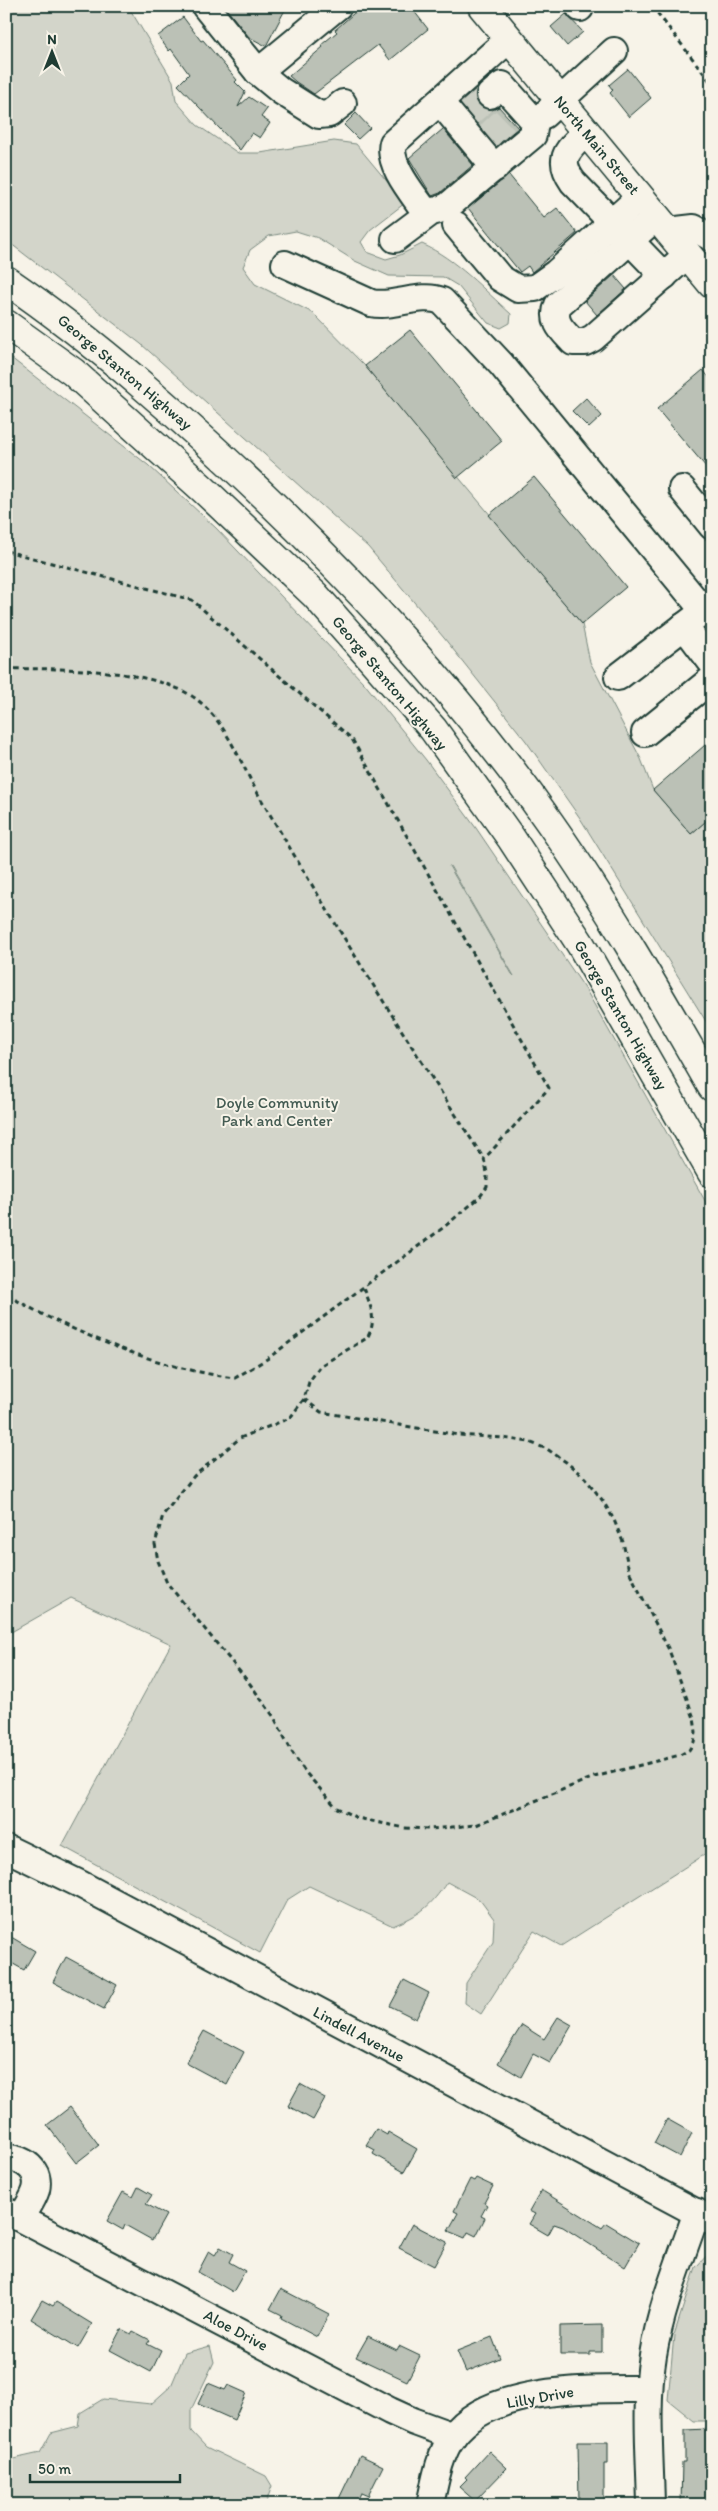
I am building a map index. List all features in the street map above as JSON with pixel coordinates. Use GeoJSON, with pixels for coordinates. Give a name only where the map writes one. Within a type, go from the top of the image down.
{"type":"FeatureCollection","features":[{"type":"Feature","properties":{"kind":"highway","name":"North Main Street"},"geometry":{"type":"LineString","coordinates":[[492,10],[509,38],[712,284]]}},
{"type":"Feature","properties":{"kind":"highway","name":"George Stanton Highway"},"geometry":{"type":"LineString","coordinates":[[6,280],[57,315],[205,440],[340,569],[458,702],[550,823],[621,934],[712,1087]]}},
{"type":"Feature","properties":{"kind":"highway","name":"George Stanton Highway"},"geometry":{"type":"LineString","coordinates":[[6,324],[72,372],[203,489],[315,595],[433,729],[511,838],[581,945],[712,1173]]}},
{"type":"Feature","properties":{"kind":"street"},"geometry":{"type":"LineString","coordinates":[[206,6],[258,72],[281,91],[319,115],[329,114],[343,103]]}},
{"type":"Feature","properties":{"kind":"street"},"geometry":{"type":"LineString","coordinates":[[258,72],[338,6]]}},
{"type":"Feature","properties":{"kind":"street"},"geometry":{"type":"LineString","coordinates":[[432,212],[424,210],[402,177],[392,155],[393,143],[509,38]]}},
{"type":"Feature","properties":{"kind":"street"},"geometry":{"type":"LineString","coordinates":[[522,120],[560,101],[614,51]]}},
{"type":"Feature","properties":{"kind":"street"},"geometry":{"type":"LineString","coordinates":[[395,239],[432,212],[448,206],[489,154],[529,140],[533,135],[496,90],[483,62]]}},
{"type":"Feature","properties":{"kind":"street"},"geometry":{"type":"LineString","coordinates":[[440,102],[462,119],[489,154]]}},
{"type":"Feature","properties":{"kind":"street"},"geometry":{"type":"LineString","coordinates":[[414,123],[408,135],[403,162],[408,174],[429,200],[439,201],[472,174],[482,169],[489,154]]}},
{"type":"Feature","properties":{"kind":"street"},"geometry":{"type":"LineString","coordinates":[[586,132],[566,152],[564,161],[566,172],[664,276]]}},
{"type":"Feature","properties":{"kind":"street"},"geometry":{"type":"LineString","coordinates":[[456,225],[500,278],[518,289],[535,288],[556,273],[640,197]]}},
{"type":"Feature","properties":{"kind":"street"},"geometry":{"type":"LineString","coordinates":[[688,255],[593,338],[585,342],[573,342],[557,324],[555,315],[558,305],[631,240],[662,224],[706,231]]}},
{"type":"Feature","properties":{"kind":"street"},"geometry":{"type":"LineString","coordinates":[[285,264],[371,303],[385,304],[434,298],[442,301],[501,364],[704,611],[712,663]]}},
{"type":"Feature","properties":{"kind":"street"},"geometry":{"type":"LineString","coordinates":[[682,489],[712,526]]}},
{"type":"Feature","properties":{"kind":"street"},"geometry":{"type":"LineString","coordinates":[[618,677],[704,611]]}},
{"type":"Feature","properties":{"kind":"street"},"geometry":{"type":"LineString","coordinates":[[646,733],[712,679]]}},
{"type":"Feature","properties":{"kind":"street","name":"Lindell Avenue"},"geometry":{"type":"LineString","coordinates":[[6,1848],[80,1884],[704,2217]]}},
{"type":"Feature","properties":{"kind":"street","name":"Aloe Drive"},"geometry":{"type":"LineString","coordinates":[[6,2158],[24,2161],[35,2173],[37,2181],[34,2196],[14,2214],[390,2411],[453,2436]]}},
{"type":"Feature","properties":{"kind":"street"},"geometry":{"type":"LineString","coordinates":[[651,2505],[649,2388],[659,2326],[704,2217]]}},
{"type":"Feature","properties":{"kind":"street","name":"Lilly Drive"},"geometry":{"type":"LineString","coordinates":[[430,2505],[438,2470],[453,2436],[478,2415],[512,2400],[570,2390],[649,2388]]}},
{"type":"Feature","properties":{"kind":"path"},"geometry":{"type":"LineString","coordinates":[[652,6],[712,84]]}},
{"type":"Feature","properties":{"kind":"path"},"geometry":{"type":"LineString","coordinates":[[6,551],[192,600],[352,739],[549,1088],[484,1159]]}},
{"type":"Feature","properties":{"kind":"path"},"geometry":{"type":"LineString","coordinates":[[6,669],[60,669],[116,674],[161,683],[186,692],[203,705],[238,754],[249,780],[330,914],[484,1159],[488,1173],[487,1187],[479,1198],[364,1288],[267,1359],[235,1378],[174,1366],[124,1349],[52,1319],[6,1295]]}},
{"type":"Feature","properties":{"kind":"path"},"geometry":{"type":"LineString","coordinates":[[304,1399],[321,1412],[459,1435],[528,1442],[560,1458],[585,1478],[603,1501],[614,1520],[623,1542],[629,1570],[669,1650],[694,1718],[696,1732],[689,1750],[680,1755],[594,1776],[476,1825],[430,1829],[405,1828],[357,1818],[337,1808],[306,1773],[292,1752],[274,1717],[250,1684],[167,1583],[158,1561],[155,1544],[163,1515],[194,1476],[240,1438],[290,1418],[304,1399],[309,1382],[320,1366],[361,1342],[371,1331],[373,1314],[364,1288]]}},
{"type":"Feature","properties":{"kind":"green space"},"geometry":{"type":"Polygon","coordinates":[[[9,6],[128,6],[173,81],[176,101],[197,125],[238,153],[260,153],[334,141],[356,144],[405,203],[370,230],[361,242],[367,252],[386,259],[400,255],[422,244],[458,266],[511,314],[510,323],[501,328],[488,323],[458,286],[443,277],[389,276],[355,261],[318,238],[296,231],[269,236],[250,250],[243,267],[255,284],[313,313],[365,366],[582,624],[590,662],[641,759],[653,790],[691,834],[712,816],[712,1031],[580,818],[526,741],[368,547],[141,344],[6,240],[6,9],[9,6]]]}},
{"type":"Feature","properties":{"kind":"green space","name":"Doyle Community Park and Center"},"geometry":{"type":"Polygon","coordinates":[[[6,354],[148,465],[216,528],[364,683],[426,760],[476,828],[586,990],[712,1213],[712,1850],[561,1946],[534,1931],[481,2014],[465,2003],[466,1983],[493,1942],[494,1919],[480,1900],[447,1882],[424,1909],[411,1918],[393,1926],[309,1886],[287,1900],[260,1953],[62,1846],[171,1644],[71,1598],[6,1635],[6,354]],[[449,866],[514,976],[450,866],[449,866]]]}},
{"type":"Feature","properties":{"kind":"green space"},"geometry":{"type":"Polygon","coordinates":[[[712,2250],[712,2421],[694,2421],[668,2400],[674,2335],[696,2267],[712,2250]]]}},
{"type":"Feature","properties":{"kind":"green space"},"geometry":{"type":"Polygon","coordinates":[[[210,2346],[214,2362],[191,2410],[191,2431],[206,2447],[266,2476],[272,2486],[265,2505],[6,2505],[6,2458],[9,2460],[40,2453],[51,2433],[78,2426],[80,2413],[103,2399],[151,2404],[171,2386],[185,2353],[210,2346]]]}},
{"type":"Feature","properties":{"kind":"building"},"geometry":{"type":"Polygon","coordinates":[[[224,6],[287,6],[266,46],[249,37],[224,6]]]}},
{"type":"Feature","properties":{"kind":"building"},"geometry":{"type":"Polygon","coordinates":[[[362,6],[410,6],[428,29],[390,60],[378,45],[314,94],[289,76],[323,47],[321,45],[337,32],[335,30],[362,6]]]}},
{"type":"Feature","properties":{"kind":"building"},"geometry":{"type":"Polygon","coordinates":[[[566,14],[583,32],[567,46],[551,27],[566,14]]]}},
{"type":"Feature","properties":{"kind":"building"},"geometry":{"type":"Polygon","coordinates":[[[183,17],[245,92],[238,107],[249,97],[267,109],[261,117],[270,123],[260,138],[252,133],[240,150],[178,85],[189,74],[171,49],[169,51],[158,36],[183,17]]]}},
{"type":"Feature","properties":{"kind":"building"},"geometry":{"type":"Polygon","coordinates":[[[628,69],[651,98],[629,117],[610,93],[613,90],[609,85],[628,69]]]}},
{"type":"Feature","properties":{"kind":"building"},"geometry":{"type":"Polygon","coordinates":[[[478,87],[475,97],[479,105],[485,109],[492,110],[499,107],[518,128],[496,146],[460,103],[478,87]]]}},
{"type":"Feature","properties":{"kind":"building"},"geometry":{"type":"Polygon","coordinates":[[[356,113],[370,128],[358,139],[344,125],[356,113]]]}},
{"type":"Feature","properties":{"kind":"building"},"geometry":{"type":"Polygon","coordinates":[[[443,129],[473,165],[440,193],[432,196],[409,158],[443,129]]]}},
{"type":"Feature","properties":{"kind":"building"},"geometry":{"type":"Polygon","coordinates":[[[509,175],[544,218],[557,208],[577,233],[532,272],[528,266],[520,272],[468,208],[509,175]]]}},
{"type":"Feature","properties":{"kind":"building"},"geometry":{"type":"Polygon","coordinates":[[[614,275],[626,289],[597,315],[585,301],[614,275]]]}},
{"type":"Feature","properties":{"kind":"building"},"geometry":{"type":"Polygon","coordinates":[[[410,330],[502,441],[457,478],[365,366],[410,330]]]}},
{"type":"Feature","properties":{"kind":"building"},"geometry":{"type":"Polygon","coordinates":[[[703,370],[712,381],[712,474],[657,409],[703,370]]]}},
{"type":"Feature","properties":{"kind":"building"},"geometry":{"type":"Polygon","coordinates":[[[586,398],[602,416],[589,428],[572,411],[586,398]]]}},
{"type":"Feature","properties":{"kind":"building"},"geometry":{"type":"Polygon","coordinates":[[[534,477],[626,587],[582,624],[489,515],[534,477]]]}},
{"type":"Feature","properties":{"kind":"building"},"geometry":{"type":"Polygon","coordinates":[[[712,739],[712,816],[691,834],[653,790],[712,739]]]}},
{"type":"Feature","properties":{"kind":"building"},"geometry":{"type":"Polygon","coordinates":[[[6,1934],[35,1951],[24,1970],[6,1960],[6,1934]]]}},
{"type":"Feature","properties":{"kind":"building"},"geometry":{"type":"Polygon","coordinates":[[[66,1957],[117,1985],[104,2009],[53,1982],[66,1957]]]}},
{"type":"Feature","properties":{"kind":"building"},"geometry":{"type":"Polygon","coordinates":[[[404,1980],[429,1993],[416,2019],[390,2006],[404,1980]]]}},
{"type":"Feature","properties":{"kind":"building"},"geometry":{"type":"Polygon","coordinates":[[[558,2017],[572,2025],[550,2063],[533,2054],[521,2077],[498,2063],[522,2025],[544,2039],[558,2017]]]}},
{"type":"Feature","properties":{"kind":"building"},"geometry":{"type":"Polygon","coordinates":[[[204,2031],[244,2052],[227,2085],[186,2063],[204,2031]]]}},
{"type":"Feature","properties":{"kind":"building"},"geometry":{"type":"Polygon","coordinates":[[[300,2084],[325,2098],[313,2120],[288,2106],[300,2084]]]}},
{"type":"Feature","properties":{"kind":"building"},"geometry":{"type":"Polygon","coordinates":[[[70,2107],[99,2145],[76,2163],[47,2125],[70,2107]]]}},
{"type":"Feature","properties":{"kind":"building"},"geometry":{"type":"Polygon","coordinates":[[[667,2119],[692,2133],[680,2157],[654,2143],[667,2119]]]}},
{"type":"Feature","properties":{"kind":"building"},"geometry":{"type":"Polygon","coordinates":[[[376,2129],[387,2135],[388,2132],[417,2149],[404,2172],[373,2154],[375,2150],[366,2145],[376,2129]]]}},
{"type":"Feature","properties":{"kind":"building"},"geometry":{"type":"Polygon","coordinates":[[[476,2178],[493,2186],[484,2203],[487,2205],[481,2216],[485,2218],[476,2236],[468,2232],[465,2238],[448,2231],[458,2213],[454,2211],[470,2179],[474,2181],[476,2178]]]}},
{"type":"Feature","properties":{"kind":"building"},"geometry":{"type":"Polygon","coordinates":[[[138,2187],[152,2195],[146,2204],[166,2215],[152,2240],[125,2225],[123,2230],[107,2221],[123,2192],[133,2197],[138,2187]]]}},
{"type":"Feature","properties":{"kind":"building"},"geometry":{"type":"Polygon","coordinates":[[[541,2190],[602,2228],[606,2223],[639,2243],[625,2267],[563,2227],[554,2224],[548,2235],[529,2224],[535,2214],[529,2211],[541,2190]]]}},
{"type":"Feature","properties":{"kind":"building"},"geometry":{"type":"Polygon","coordinates":[[[412,2224],[447,2242],[434,2266],[399,2248],[412,2224]]]}},
{"type":"Feature","properties":{"kind":"building"},"geometry":{"type":"Polygon","coordinates":[[[220,2247],[233,2254],[229,2262],[245,2271],[233,2292],[198,2272],[209,2251],[215,2255],[220,2247]]]}},
{"type":"Feature","properties":{"kind":"building"},"geometry":{"type":"Polygon","coordinates":[[[281,2289],[329,2314],[317,2337],[281,2318],[282,2315],[270,2309],[281,2289]]]}},
{"type":"Feature","properties":{"kind":"building"},"geometry":{"type":"Polygon","coordinates":[[[42,2300],[53,2306],[56,2302],[92,2324],[78,2348],[31,2319],[42,2300]]]}},
{"type":"Feature","properties":{"kind":"building"},"geometry":{"type":"Polygon","coordinates":[[[602,2325],[602,2352],[590,2352],[590,2355],[560,2355],[560,2326],[602,2325]]]}},
{"type":"Feature","properties":{"kind":"building"},"geometry":{"type":"Polygon","coordinates":[[[121,2329],[131,2334],[133,2331],[150,2340],[147,2344],[161,2351],[151,2372],[110,2350],[121,2329]]]}},
{"type":"Feature","properties":{"kind":"building"},"geometry":{"type":"Polygon","coordinates":[[[368,2336],[397,2350],[399,2346],[420,2356],[407,2381],[356,2357],[368,2336]]]}},
{"type":"Feature","properties":{"kind":"building"},"geometry":{"type":"Polygon","coordinates":[[[492,2337],[500,2358],[466,2372],[457,2351],[492,2337]]]}},
{"type":"Feature","properties":{"kind":"building"},"geometry":{"type":"Polygon","coordinates":[[[208,2383],[225,2390],[228,2385],[246,2393],[234,2420],[198,2404],[208,2383]]]}},
{"type":"Feature","properties":{"kind":"building"},"geometry":{"type":"Polygon","coordinates":[[[707,2429],[708,2505],[681,2505],[682,2462],[685,2462],[685,2430],[707,2429]]]}},
{"type":"Feature","properties":{"kind":"building"},"geometry":{"type":"Polygon","coordinates":[[[578,2442],[608,2442],[608,2464],[604,2464],[604,2505],[579,2505],[578,2442]]]}},
{"type":"Feature","properties":{"kind":"building"},"geometry":{"type":"Polygon","coordinates":[[[489,2451],[507,2468],[475,2501],[459,2487],[467,2479],[465,2477],[489,2451]]]}},
{"type":"Feature","properties":{"kind":"building"},"geometry":{"type":"Polygon","coordinates":[[[360,2455],[383,2466],[368,2496],[361,2493],[355,2505],[336,2505],[360,2455]]]}},
{"type":"Feature","properties":{"kind":"tunnel"},"geometry":{"type":"LineString","coordinates":[[467,115],[490,95]]}},
{"type":"Feature","properties":{"kind":"tunnel"},"geometry":{"type":"LineString","coordinates":[[486,138],[508,117]]}}]}
